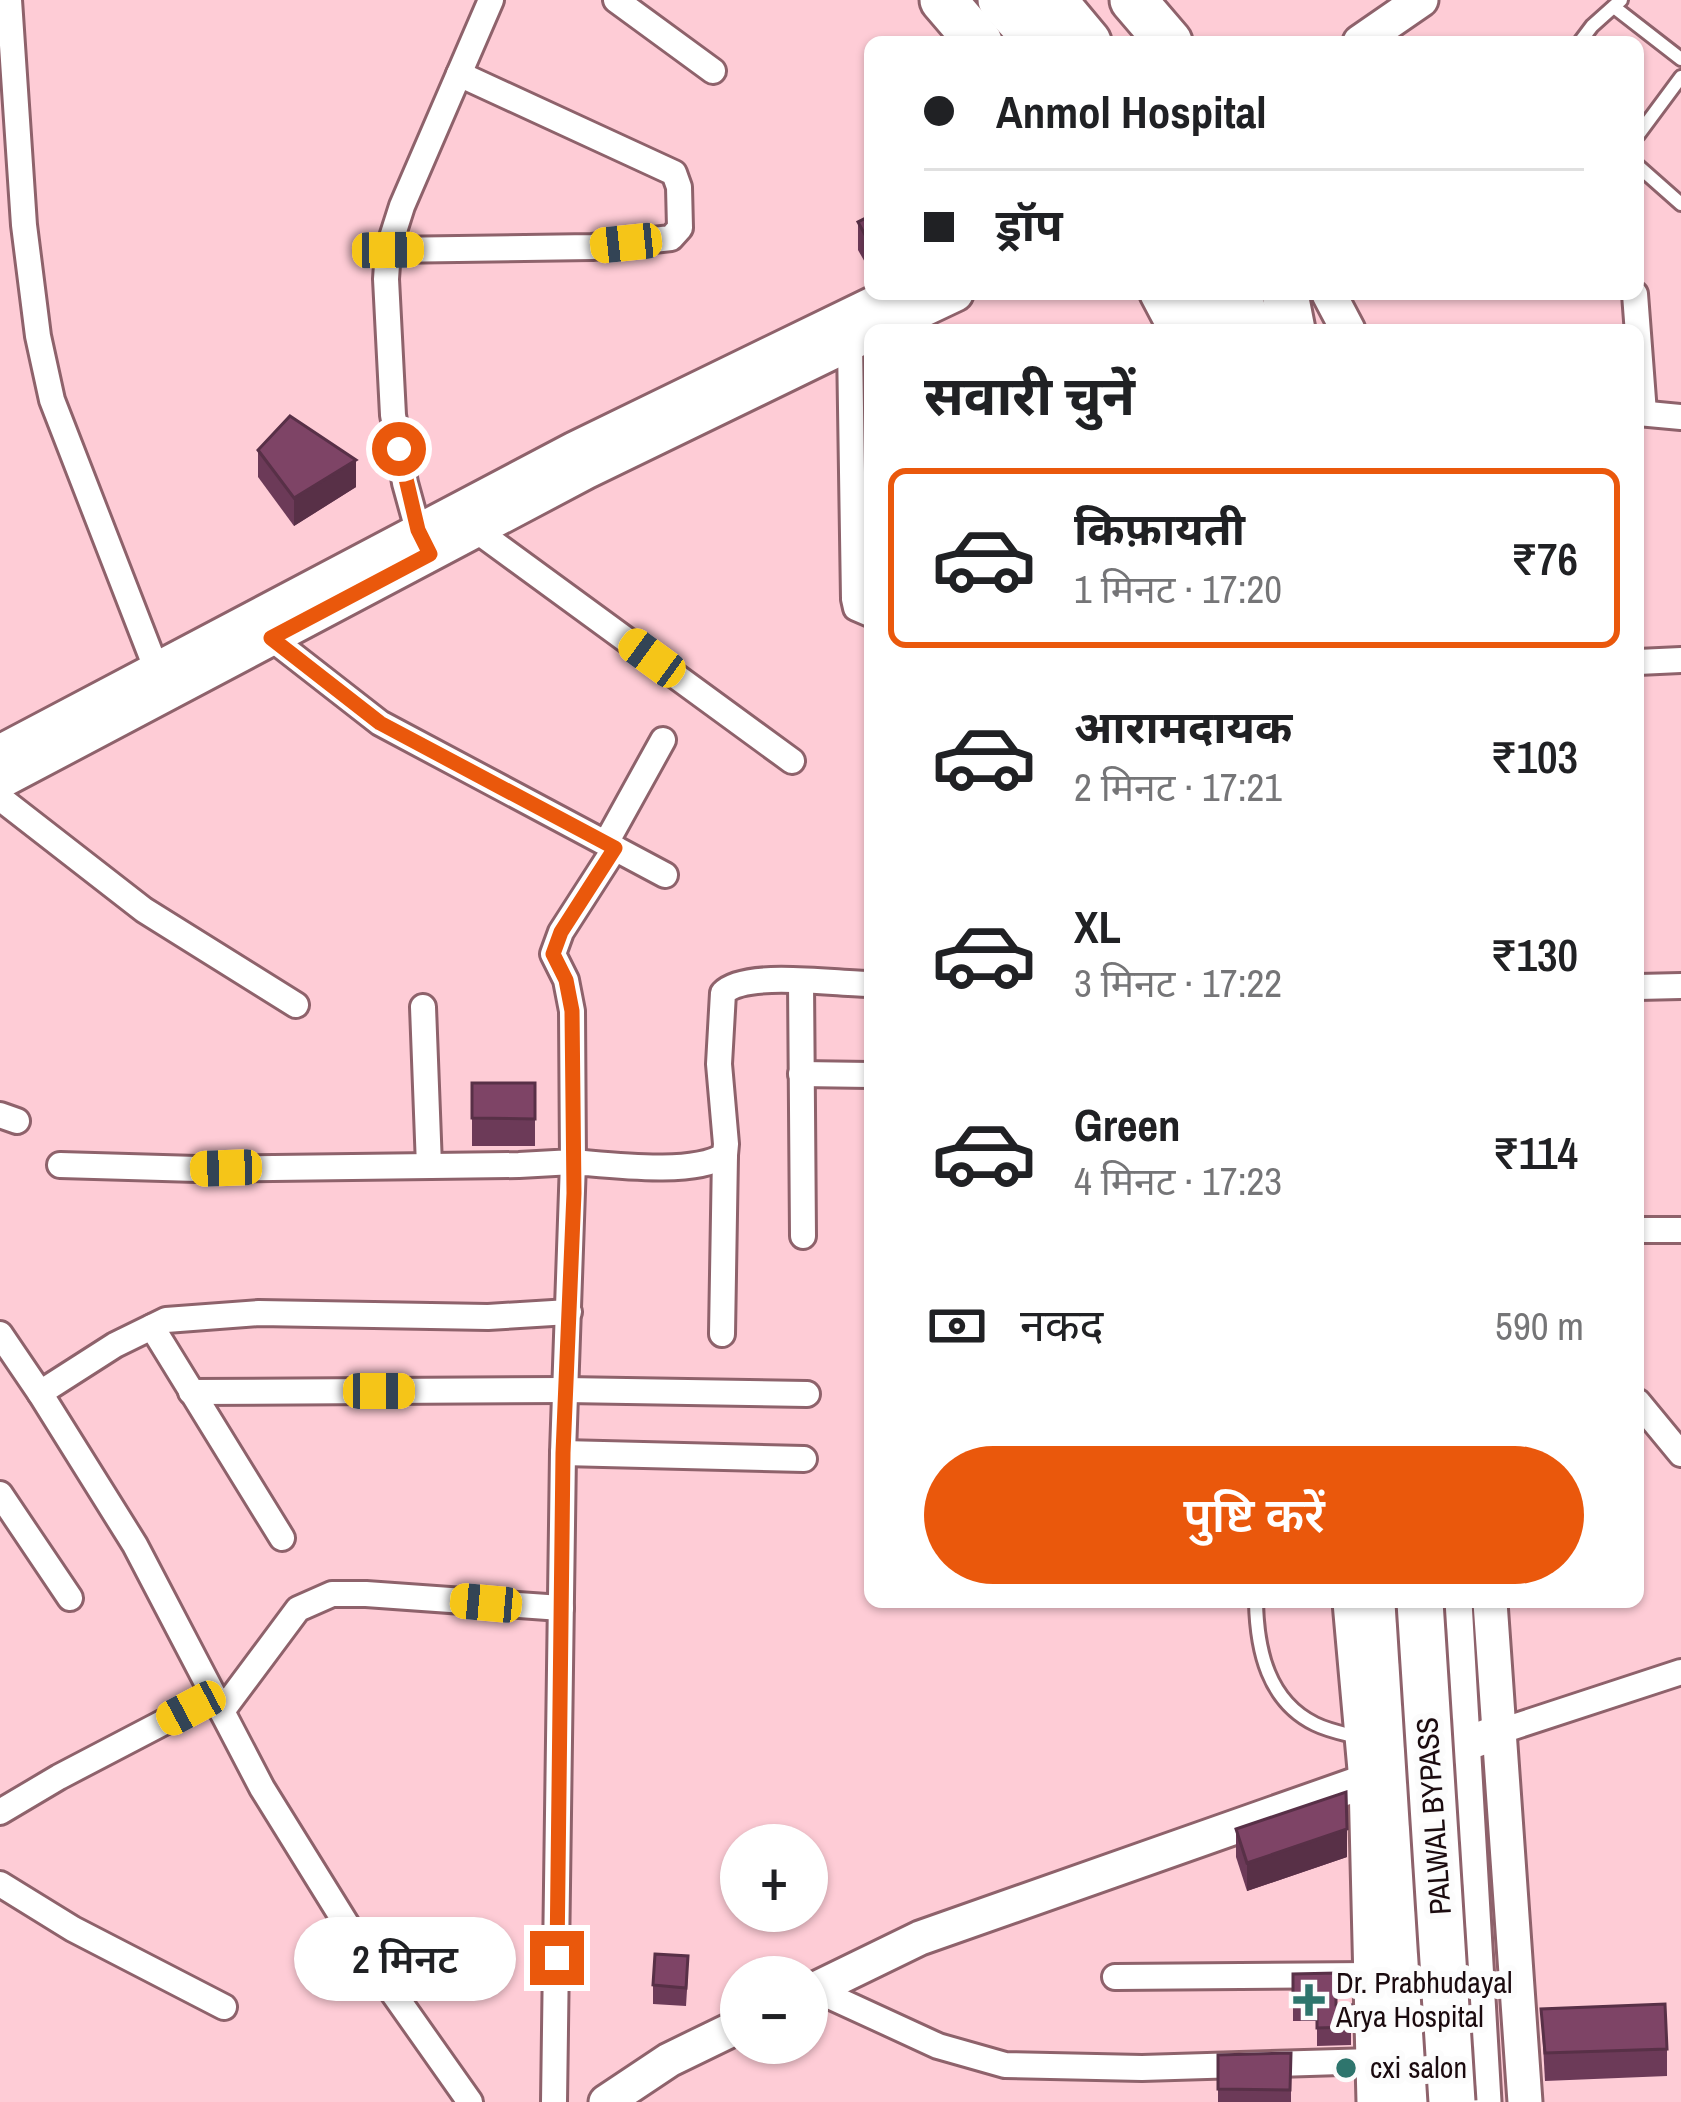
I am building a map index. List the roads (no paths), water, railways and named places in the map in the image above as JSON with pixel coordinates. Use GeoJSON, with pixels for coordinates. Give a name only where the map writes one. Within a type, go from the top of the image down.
{"type":"FeatureCollection","features":[{"type":"Feature","properties":{"kind":"highway"},"geometry":{"type":"LineString","coordinates":[[943,0],[975,36]]}},
{"type":"Feature","properties":{"kind":"highway"},"geometry":{"type":"LineString","coordinates":[[1000,0],[1033,36]]}},
{"type":"Feature","properties":{"kind":"highway"},"geometry":{"type":"LineString","coordinates":[[1053,0],[1083,36]]}},
{"type":"Feature","properties":{"kind":"highway"},"geometry":{"type":"LineString","coordinates":[[1133,0],[1164,36]]}},
{"type":"Feature","properties":{"kind":"highway"},"geometry":{"type":"LineString","coordinates":[[1377,1608],[1379,1765],[1405,2102]]}},
{"type":"Feature","properties":{"kind":"highway","name":"PALWAL BYPASS"},"geometry":{"type":"LineString","coordinates":[[1390,1608],[1379,1765],[1422,2102]]}},
{"type":"Feature","properties":{"kind":"highway","name":"PALWAL BYPASS"},"geometry":{"type":"LineString","coordinates":[[1420,1608],[1452,2102]]}},
{"type":"Feature","properties":{"kind":"highway"},"geometry":{"type":"LineString","coordinates":[[1450,1608],[1478,1740],[1478,2102]]}},
{"type":"Feature","properties":{"kind":"street"},"geometry":{"type":"LineString","coordinates":[[9,0],[8,120],[38,336],[52,400],[163,680]]}},
{"type":"Feature","properties":{"kind":"street"},"geometry":{"type":"LineString","coordinates":[[424,542],[405,483],[393,415],[388,250],[402,206],[491,0]]}},
{"type":"Feature","properties":{"kind":"street"},"geometry":{"type":"LineString","coordinates":[[616,0],[713,71]]}},
{"type":"Feature","properties":{"kind":"street"},"geometry":{"type":"LineString","coordinates":[[1369,36],[1421,0]]}},
{"type":"Feature","properties":{"kind":"street"},"geometry":{"type":"LineString","coordinates":[[388,250],[592,247],[670,238],[682,224],[674,173],[459,74]]}},
{"type":"Feature","properties":{"kind":"street"},"geometry":{"type":"LineString","coordinates":[[887,324],[942,300]]}},
{"type":"Feature","properties":{"kind":"street"},"geometry":{"type":"LineString","coordinates":[[0,752],[271,638],[574,448],[864,333]]}},
{"type":"Feature","properties":{"kind":"street"},"geometry":{"type":"LineString","coordinates":[[0,782],[163,680],[424,542],[476,530],[864,335]]}},
{"type":"Feature","properties":{"kind":"street"},"geometry":{"type":"LineString","coordinates":[[1644,413],[1681,417]]}},
{"type":"Feature","properties":{"kind":"street"},"geometry":{"type":"LineString","coordinates":[[864,510],[854,598],[856,608],[864,611]]}},
{"type":"Feature","properties":{"kind":"street"},"geometry":{"type":"LineString","coordinates":[[476,530],[792,761]]}},
{"type":"Feature","properties":{"kind":"street"},"geometry":{"type":"LineString","coordinates":[[271,638],[380,723],[665,875]]}},
{"type":"Feature","properties":{"kind":"street"},"geometry":{"type":"LineString","coordinates":[[1644,662],[1681,660]]}},
{"type":"Feature","properties":{"kind":"street"},"geometry":{"type":"LineString","coordinates":[[554,2102],[563,1453],[573,1162],[572,1011],[566,980],[553,954],[663,740]]}},
{"type":"Feature","properties":{"kind":"street"},"geometry":{"type":"LineString","coordinates":[[0,798],[144,910],[296,1005]]}},
{"type":"Feature","properties":{"kind":"street"},"geometry":{"type":"LineString","coordinates":[[722,1334],[725,1155],[719,1064],[723,993],[731,984],[760,979],[864,984]]}},
{"type":"Feature","properties":{"kind":"street"},"geometry":{"type":"LineString","coordinates":[[800,982],[803,1236]]}},
{"type":"Feature","properties":{"kind":"street"},"geometry":{"type":"LineString","coordinates":[[1644,987],[1681,986]]}},
{"type":"Feature","properties":{"kind":"street"},"geometry":{"type":"LineString","coordinates":[[423,1007],[428,1166]]}},
{"type":"Feature","properties":{"kind":"street"},"geometry":{"type":"LineString","coordinates":[[801,1074],[864,1075]]}},
{"type":"Feature","properties":{"kind":"street"},"geometry":{"type":"LineString","coordinates":[[60,1165],[197,1169],[573,1162],[690,1166],[711,1164],[725,1155]]}},
{"type":"Feature","properties":{"kind":"street"},"geometry":{"type":"LineString","coordinates":[[1644,1230],[1681,1230]]}},
{"type":"Feature","properties":{"kind":"street"},"geometry":{"type":"LineString","coordinates":[[40,1393],[115,1345],[166,1320],[259,1313],[488,1316],[569,1312]]}},
{"type":"Feature","properties":{"kind":"street"},"geometry":{"type":"LineString","coordinates":[[152,1327],[282,1538]]}},
{"type":"Feature","properties":{"kind":"street"},"geometry":{"type":"LineString","coordinates":[[1,1336],[135,1545],[262,1788],[360,1946],[470,2102]]}},
{"type":"Feature","properties":{"kind":"street"},"geometry":{"type":"LineString","coordinates":[[191,1392],[807,1394]]}},
{"type":"Feature","properties":{"kind":"street"},"geometry":{"type":"LineString","coordinates":[[1644,1409],[1681,1454]]}},
{"type":"Feature","properties":{"kind":"street"},"geometry":{"type":"LineString","coordinates":[[563,1453],[804,1459]]}},
{"type":"Feature","properties":{"kind":"street"},"geometry":{"type":"LineString","coordinates":[[0,1494],[70,1598]]}},
{"type":"Feature","properties":{"kind":"street"},"geometry":{"type":"LineString","coordinates":[[0,1812],[59,1777],[218,1704],[298,1609],[332,1594],[561,1608]]}},
{"type":"Feature","properties":{"kind":"street"},"geometry":{"type":"LineString","coordinates":[[1351,1608],[1379,1765],[1371,1975],[1374,2102]]}},
{"type":"Feature","properties":{"kind":"street"},"geometry":{"type":"LineString","coordinates":[[1489,1608],[1478,1740],[1525,2102]]}},
{"type":"Feature","properties":{"kind":"street"},"geometry":{"type":"LineString","coordinates":[[828,1983],[920,1938],[1379,1765],[1478,1740],[1681,1672]]}},
{"type":"Feature","properties":{"kind":"street"},"geometry":{"type":"LineString","coordinates":[[0,1884],[73,1930],[224,2007]]}},
{"type":"Feature","properties":{"kind":"street"},"geometry":{"type":"LineString","coordinates":[[1115,1977],[1371,1975]]}},
{"type":"Feature","properties":{"kind":"street"},"geometry":{"type":"LineString","coordinates":[[828,1998],[938,2046],[1005,2065],[1142,2068],[1373,2061]]}},
{"type":"Feature","properties":{"kind":"street"},"geometry":{"type":"LineString","coordinates":[[606,2102],[669,2060],[720,2035]]}},
{"type":"Feature","properties":{"kind":"lane"},"geometry":{"type":"LineString","coordinates":[[1584,36],[1617,3],[1681,59]]}},
{"type":"Feature","properties":{"kind":"lane"},"geometry":{"type":"LineString","coordinates":[[1644,127],[1681,77]]}},
{"type":"Feature","properties":{"kind":"lane"},"geometry":{"type":"LineString","coordinates":[[1644,171],[1681,204]]}},
{"type":"Feature","properties":{"kind":"lane"},"geometry":{"type":"LineString","coordinates":[[1256,1608],[1268,1675],[1288,1707],[1379,1765]]}},
{"type":"Feature","properties":{"kind":"place","name":"Dr. Prabhudayal Arya Hospital"},"geometry":{"type":"Point","coordinates":[1309,2000]}},
{"type":"Feature","properties":{"kind":"place","name":"cxi salon"},"geometry":{"type":"Point","coordinates":[1346,2068]}}]}
